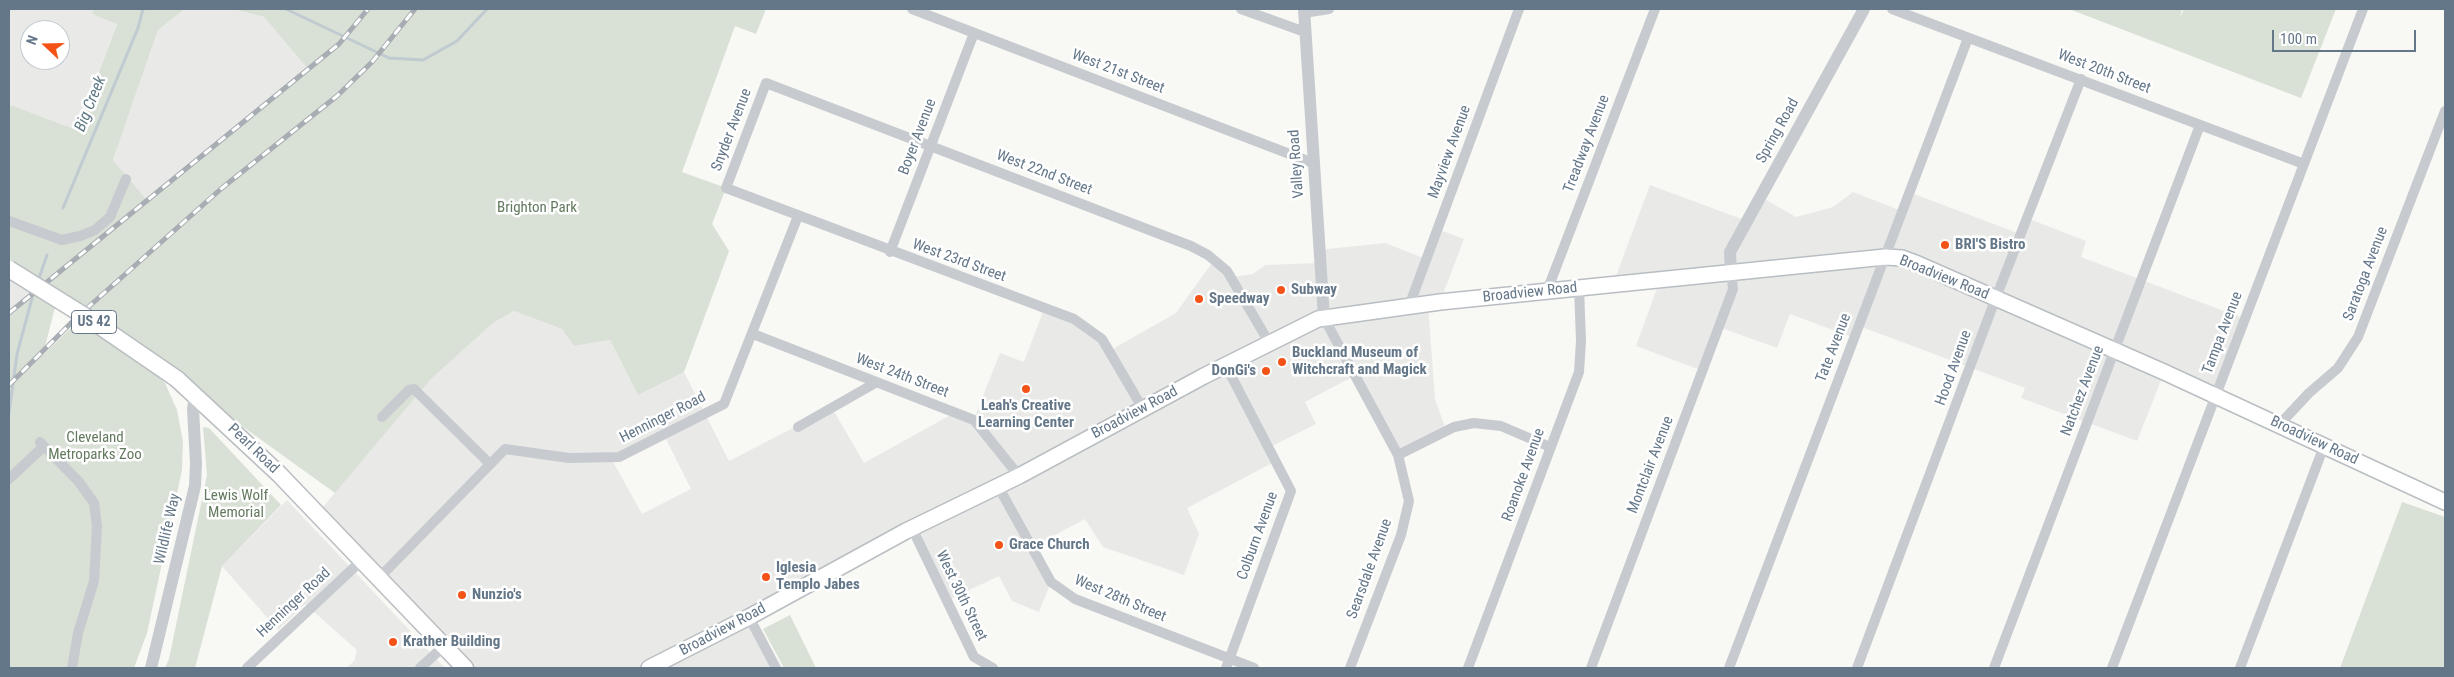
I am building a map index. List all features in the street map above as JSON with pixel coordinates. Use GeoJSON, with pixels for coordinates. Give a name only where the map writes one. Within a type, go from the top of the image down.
{"type":"FeatureCollection","features":[{"type":"Feature","properties":{"kind":"main road","name":"Broadview Road"},"geometry":{"type":"LineString","coordinates":[[649,668],[749,617],[912,528],[1019,476],[1311,322],[1324,318],[1408,306],[1884,257],[1902,258],[1918,264],[2114,350],[2445,501]]}},
{"type":"Feature","properties":{"kind":"main road","name":"Pearl Road"},"geometry":{"type":"LineString","coordinates":[[9,270],[91,320],[177,379],[195,394],[279,474],[465,668]]}},
{"type":"Feature","properties":{"kind":"street","name":"West 21st Street"},"geometry":{"type":"LineString","coordinates":[[912,9],[1313,162]]}},
{"type":"Feature","properties":{"kind":"street"},"geometry":{"type":"LineString","coordinates":[[1241,9],[1305,32]]}},
{"type":"Feature","properties":{"kind":"street"},"geometry":{"type":"LineString","coordinates":[[1304,11],[1329,9]]}},
{"type":"Feature","properties":{"kind":"street","name":"Mayview Avenue"},"geometry":{"type":"LineString","coordinates":[[1408,306],[1519,9]]}},
{"type":"Feature","properties":{"kind":"street","name":"Treadway Avenue"},"geometry":{"type":"LineString","coordinates":[[1547,291],[1655,9]]}},
{"type":"Feature","properties":{"kind":"street","name":"Spring Road"},"geometry":{"type":"LineString","coordinates":[[1731,272],[1730,252],[1864,9]]}},
{"type":"Feature","properties":{"kind":"street","name":"West 20th Street"},"geometry":{"type":"LineString","coordinates":[[1892,9],[2304,164]]}},
{"type":"Feature","properties":{"kind":"street","name":"Tampa Avenue"},"geometry":{"type":"LineString","coordinates":[[2112,668],[2363,9]]}},
{"type":"Feature","properties":{"kind":"street","name":"Valley Road"},"geometry":{"type":"LineString","coordinates":[[1304,11],[1324,318]]}},
{"type":"Feature","properties":{"kind":"street","name":"Boyer Avenue"},"geometry":{"type":"LineString","coordinates":[[890,252],[974,33]]}},
{"type":"Feature","properties":{"kind":"street","name":"Tate Avenue"},"geometry":{"type":"LineString","coordinates":[[1729,668],[1968,38]]}},
{"type":"Feature","properties":{"kind":"street","name":"Hood Avenue"},"geometry":{"type":"LineString","coordinates":[[1857,668],[1996,298],[2081,79]]}},
{"type":"Feature","properties":{"kind":"street","name":"West 22nd Street"},"geometry":{"type":"LineString","coordinates":[[766,83],[1191,246],[1208,255],[1227,271],[1270,344]]}},
{"type":"Feature","properties":{"kind":"street","name":"Snyder Avenue"},"geometry":{"type":"LineString","coordinates":[[726,188],[766,83]]}},
{"type":"Feature","properties":{"kind":"street","name":"Saratoga Avenue"},"geometry":{"type":"LineString","coordinates":[[2279,425],[2309,393],[2338,368],[2358,337],[2445,111]]}},
{"type":"Feature","properties":{"kind":"street","name":"Natchez Avenue"},"geometry":{"type":"LineString","coordinates":[[1994,668],[2200,125]]}},
{"type":"Feature","properties":{"kind":"street"},"geometry":{"type":"LineString","coordinates":[[9,221],[62,240],[94,230],[110,217],[126,179]]}},
{"type":"Feature","properties":{"kind":"street","name":"West 23rd Street"},"geometry":{"type":"LineString","coordinates":[[726,188],[890,252],[1074,319],[1102,339],[1143,409]]}},
{"type":"Feature","properties":{"kind":"street","name":"Henninger Road"},"geometry":{"type":"LineString","coordinates":[[379,578],[505,449],[569,458],[620,458],[724,404],[798,216]]}},
{"type":"Feature","properties":{"kind":"street","name":"Montclair Avenue"},"geometry":{"type":"LineString","coordinates":[[1591,668],[1733,289],[1731,272]]}},
{"type":"Feature","properties":{"kind":"street","name":"Roanoke Avenue"},"geometry":{"type":"LineString","coordinates":[[1468,668],[1579,372],[1581,341],[1579,287]]}},
{"type":"Feature","properties":{"kind":"street","name":"Searsdale Avenue"},"geometry":{"type":"LineString","coordinates":[[1324,318],[1398,455],[1409,501],[1401,535],[1350,668]]}},
{"type":"Feature","properties":{"kind":"street","name":"West 24th Street"},"geometry":{"type":"LineString","coordinates":[[753,334],[974,420],[1019,476]]}},
{"type":"Feature","properties":{"kind":"street","name":"Colburn Avenue"},"geometry":{"type":"LineString","coordinates":[[1226,366],[1291,491],[1228,663]]}},
{"type":"Feature","properties":{"kind":"street"},"geometry":{"type":"LineString","coordinates":[[798,427],[877,382]]}},
{"type":"Feature","properties":{"kind":"street"},"geometry":{"type":"LineString","coordinates":[[382,418],[409,390],[414,389],[420,392],[490,464]]}},
{"type":"Feature","properties":{"kind":"street","name":"Wildlife Way"},"geometry":{"type":"LineString","coordinates":[[151,668],[195,486],[195,394]]}},
{"type":"Feature","properties":{"kind":"street"},"geometry":{"type":"LineString","coordinates":[[1398,455],[1454,427],[1474,423],[1501,426],[1550,447]]}},
{"type":"Feature","properties":{"kind":"street"},"geometry":{"type":"LineString","coordinates":[[9,479],[42,444],[79,482],[94,503],[97,526],[94,581],[78,633],[72,668]]}},
{"type":"Feature","properties":{"kind":"street"},"geometry":{"type":"LineString","coordinates":[[2240,668],[2324,446]]}},
{"type":"Feature","properties":{"kind":"street","name":"West 28th Street"},"geometry":{"type":"LineString","coordinates":[[998,486],[1051,582],[1075,599],[1228,663],[1254,668]]}},
{"type":"Feature","properties":{"kind":"street","name":"West 30th Street"},"geometry":{"type":"LineString","coordinates":[[912,528],[974,657],[993,668]]}},
{"type":"Feature","properties":{"kind":"street","name":"Henninger Road"},"geometry":{"type":"LineString","coordinates":[[247,668],[362,560]]}},
{"type":"Feature","properties":{"kind":"street"},"geometry":{"type":"LineString","coordinates":[[749,617],[776,668]]}},
{"type":"Feature","properties":{"kind":"street"},"geometry":{"type":"LineString","coordinates":[[420,668],[444,646]]}},
{"type":"Feature","properties":{"kind":"shaded area"},"geometry":{"type":"Polygon","coordinates":[[[9,9],[93,9],[92,14],[117,23],[77,130],[11,105],[9,110],[9,9]]]}},
{"type":"Feature","properties":{"kind":"shaded area"},"geometry":{"type":"Polygon","coordinates":[[[185,9],[234,9],[264,17],[308,69],[147,200],[113,160],[158,30],[185,9]]]}},
{"type":"Feature","properties":{"kind":"shaded area"},"geometry":{"type":"Polygon","coordinates":[[[1650,185],[1747,221],[1761,197],[1796,217],[1833,207],[1853,192],[1902,211],[1909,192],[2020,234],[2027,218],[2086,241],[2081,257],[2245,319],[2215,396],[2164,373],[2137,441],[2021,398],[2025,388],[1859,326],[1854,338],[1790,314],[1777,348],[1719,327],[1703,371],[1636,346],[1660,280],[1613,284],[1650,185]]]}},
{"type":"Feature","properties":{"kind":"shaded area"},"geometry":{"type":"Polygon","coordinates":[[[1437,229],[1464,239],[1440,302],[1428,304],[1435,399],[1446,430],[1398,455],[1354,376],[1305,402],[1316,424],[1270,447],[1276,461],[1187,508],[1199,534],[1184,575],[1103,547],[1085,519],[1032,547],[1051,582],[1039,612],[1012,601],[999,576],[948,600],[912,528],[750,616],[776,668],[465,668],[317,514],[431,379],[493,323],[514,311],[562,329],[574,346],[610,340],[638,395],[684,372],[729,461],[832,408],[864,463],[956,412],[974,419],[1000,353],[1024,362],[1044,309],[1074,319],[1109,351],[1176,313],[1214,260],[1232,277],[1253,274],[1265,265],[1319,263],[1318,250],[1385,243],[1426,259],[1437,229]],[[664,435],[611,458],[642,514],[691,489],[664,435]]]}},
{"type":"Feature","properties":{"kind":"shaded area"},"geometry":{"type":"Polygon","coordinates":[[[9,269],[36,286],[9,313],[9,269]]]}},
{"type":"Feature","properties":{"kind":"shaded area"},"geometry":{"type":"Polygon","coordinates":[[[287,500],[445,668],[346,668],[354,661],[357,650],[305,604],[278,630],[222,566],[287,500]]]}},
{"type":"Feature","properties":{"kind":"green space"},"geometry":{"type":"Polygon","coordinates":[[[93,9],[185,9],[158,30],[113,160],[147,200],[308,69],[264,17],[234,9],[766,9],[756,34],[735,26],[682,172],[726,188],[712,224],[729,251],[684,372],[638,395],[610,340],[574,346],[562,329],[514,311],[493,323],[431,379],[335,493],[160,367],[57,299],[43,355],[80,319],[147,365],[165,383],[177,410],[183,442],[182,470],[147,633],[134,668],[9,668],[9,313],[36,286],[9,269],[9,110],[11,105],[77,130],[117,24],[92,14],[93,9]]]}},
{"type":"Feature","properties":{"kind":"green space"},"geometry":{"type":"Polygon","coordinates":[[[2069,9],[2182,9],[2180,18],[2184,9],[2336,9],[2301,98],[2069,9]]]}},
{"type":"Feature","properties":{"kind":"green space","name":"Lewis Wolf Memorial"},"geometry":{"type":"Polygon","coordinates":[[[203,427],[209,428],[281,505],[222,566],[195,668],[165,668],[169,659],[207,475],[203,427]]]}},
{"type":"Feature","properties":{"kind":"green space"},"geometry":{"type":"Polygon","coordinates":[[[2402,502],[2445,517],[2445,668],[2340,668],[2402,502]]]}},
{"type":"Feature","properties":{"kind":"green space"},"geometry":{"type":"Polygon","coordinates":[[[790,615],[816,668],[784,668],[763,629],[790,615]]]}},
{"type":"Feature","properties":{"kind":"waterway","name":"Big Creek"},"geometry":{"type":"LineString","coordinates":[[63,208],[138,28],[143,9]]}},
{"type":"Feature","properties":{"kind":"waterway","name":"Big Creek"},"geometry":{"type":"LineString","coordinates":[[286,9],[389,58],[423,60],[457,41],[487,9]]}},
{"type":"Feature","properties":{"kind":"waterway","name":"Big Creek"},"geometry":{"type":"LineString","coordinates":[[38,281],[47,255]]}},
{"type":"Feature","properties":{"kind":"waterway","name":"Big Creek"},"geometry":{"type":"LineString","coordinates":[[9,413],[17,354],[34,291]]}},
{"type":"Feature","properties":{"kind":"railway"},"geometry":{"type":"LineString","coordinates":[[9,313],[339,44],[368,9]]}},
{"type":"Feature","properties":{"kind":"railway"},"geometry":{"type":"LineString","coordinates":[[9,385],[76,318],[222,188],[337,96],[372,62],[415,9]]}},
{"type":"Feature","properties":{"kind":"place","name":"BRI'S Bistro"},"geometry":{"type":"Point","coordinates":[1945,245]}},
{"type":"Feature","properties":{"kind":"place","name":"Subway"},"geometry":{"type":"Point","coordinates":[1281,290]}},
{"type":"Feature","properties":{"kind":"place","name":"Speedway"},"geometry":{"type":"Point","coordinates":[1199,299]}},
{"type":"Feature","properties":{"kind":"place","name":"Buckland Museum of Witchcraft and Magick"},"geometry":{"type":"Point","coordinates":[1282,362]}},
{"type":"Feature","properties":{"kind":"place","name":"DonGi's"},"geometry":{"type":"Point","coordinates":[1266,371]}},
{"type":"Feature","properties":{"kind":"place","name":"Leah's Creative Learning Center"},"geometry":{"type":"Point","coordinates":[1026,389]}},
{"type":"Feature","properties":{"kind":"place","name":"Grace Church"},"geometry":{"type":"Point","coordinates":[999,545]}},
{"type":"Feature","properties":{"kind":"place","name":"Iglesia Templo Jabes"},"geometry":{"type":"Point","coordinates":[766,577]}},
{"type":"Feature","properties":{"kind":"place","name":"Nunzio's"},"geometry":{"type":"Point","coordinates":[462,595]}},
{"type":"Feature","properties":{"kind":"place","name":"Krather Building"},"geometry":{"type":"Point","coordinates":[393,642]}},
{"type":"Feature","properties":{"kind":"park label","name":"Brighton Park"},"geometry":{"type":"Point","coordinates":[537,208]}},
{"type":"Feature","properties":{"kind":"park label","name":"Cleveland Metroparks Zoo"},"geometry":{"type":"Point","coordinates":[95,446]}}]}
